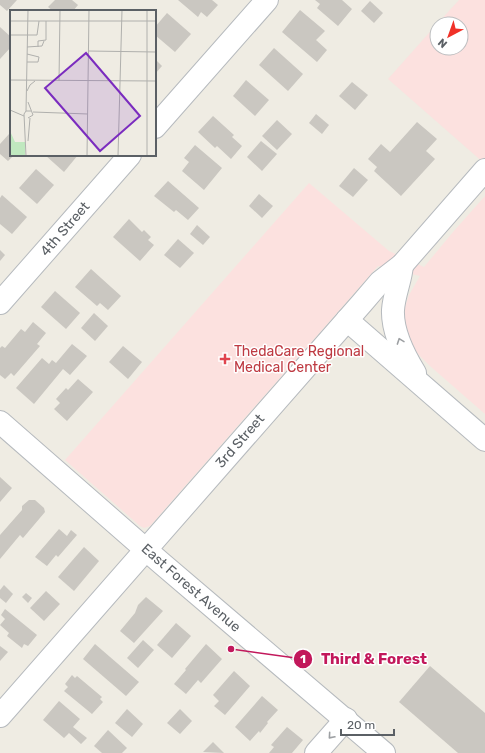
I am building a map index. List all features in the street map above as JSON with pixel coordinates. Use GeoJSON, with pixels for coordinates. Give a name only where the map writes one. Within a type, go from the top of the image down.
{"type":"FeatureCollection","features":[{"type":"Feature","properties":{"kind":"street"},"geometry":{"type":"LineString","coordinates":[[156,126],[267,0]]}},
{"type":"Feature","properties":{"kind":"street","name":"4th Street"},"geometry":{"type":"LineString","coordinates":[[0,303],[129,156]]}},
{"type":"Feature","properties":{"kind":"street","name":"3rd Street"},"geometry":{"type":"LineString","coordinates":[[0,716],[380,282],[402,265],[485,170]]}},
{"type":"Feature","properties":{"kind":"street"},"geometry":{"type":"LineString","coordinates":[[402,265],[402,276],[396,292],[393,310],[394,324],[404,353],[424,388]]}},
{"type":"Feature","properties":{"kind":"street"},"geometry":{"type":"LineString","coordinates":[[347,320],[485,440]]}},
{"type":"Feature","properties":{"kind":"street","name":"East Forest Avenue"},"geometry":{"type":"LineString","coordinates":[[0,422],[146,550],[384,753]]}},
{"type":"Feature","properties":{"kind":"street"},"geometry":{"type":"LineString","coordinates":[[316,753],[346,720]]}},
{"type":"Feature","properties":{"kind":"shaded area"},"geometry":{"type":"Polygon","coordinates":[[[459,0],[485,0],[485,164],[388,79],[429,33],[429,56],[469,56],[469,16],[444,16],[459,0]]]}},
{"type":"Feature","properties":{"kind":"shaded area","name":"ThedaCare Regional Medical Center"},"geometry":{"type":"Polygon","coordinates":[[[309,183],[389,251],[424,267],[485,196],[485,414],[416,352],[404,332],[404,310],[409,295],[420,276],[378,266],[150,526],[144,528],[65,460],[309,183]]]}},
{"type":"Feature","properties":{"kind":"building"},"geometry":{"type":"Polygon","coordinates":[[[0,0],[17,0],[7,11],[0,5],[0,0]]]}},
{"type":"Feature","properties":{"kind":"building"},"geometry":{"type":"Polygon","coordinates":[[[55,0],[72,0],[78,5],[74,10],[52,10],[48,7],[55,0]]]}},
{"type":"Feature","properties":{"kind":"building"},"geometry":{"type":"Polygon","coordinates":[[[178,0],[212,0],[218,5],[207,17],[201,12],[198,17],[178,0]]]}},
{"type":"Feature","properties":{"kind":"building"},"geometry":{"type":"Polygon","coordinates":[[[315,0],[342,0],[352,9],[338,26],[317,8],[320,4],[315,0]]]}},
{"type":"Feature","properties":{"kind":"building"},"geometry":{"type":"Polygon","coordinates":[[[370,1],[383,13],[374,23],[361,11],[370,1]]]}},
{"type":"Feature","properties":{"kind":"building"},"geometry":{"type":"Polygon","coordinates":[[[300,10],[325,31],[316,40],[327,50],[317,62],[282,32],[300,10]]]}},
{"type":"Feature","properties":{"kind":"building"},"geometry":{"type":"Polygon","coordinates":[[[167,13],[191,34],[175,52],[156,36],[156,26],[167,13]]]}},
{"type":"Feature","properties":{"kind":"building"},"geometry":{"type":"Polygon","coordinates":[[[0,27],[10,36],[10,48],[0,59],[0,27]]]}},
{"type":"Feature","properties":{"kind":"building"},"geometry":{"type":"Polygon","coordinates":[[[274,48],[303,74],[288,91],[259,65],[274,48]]]}},
{"type":"Feature","properties":{"kind":"building"},"geometry":{"type":"Polygon","coordinates":[[[156,60],[162,66],[156,73],[156,60]]]}},
{"type":"Feature","properties":{"kind":"building"},"geometry":{"type":"Polygon","coordinates":[[[246,80],[269,100],[255,116],[233,96],[246,80]]]}},
{"type":"Feature","properties":{"kind":"building"},"geometry":{"type":"Polygon","coordinates":[[[352,82],[368,95],[355,110],[339,96],[352,82]]]}},
{"type":"Feature","properties":{"kind":"building"},"geometry":{"type":"Polygon","coordinates":[[[316,114],[329,125],[322,134],[309,123],[316,114]]]}},
{"type":"Feature","properties":{"kind":"building"},"geometry":{"type":"Polygon","coordinates":[[[213,116],[234,135],[232,137],[242,146],[231,159],[217,146],[215,148],[198,132],[213,116]]]}},
{"type":"Feature","properties":{"kind":"building"},"geometry":{"type":"Polygon","coordinates":[[[277,120],[292,134],[277,150],[262,136],[277,120]]]}},
{"type":"Feature","properties":{"kind":"building"},"geometry":{"type":"Polygon","coordinates":[[[417,122],[437,139],[426,151],[435,159],[401,196],[374,171],[377,167],[368,159],[381,144],[390,152],[417,122]]]}},
{"type":"Feature","properties":{"kind":"building"},"geometry":{"type":"Polygon","coordinates":[[[10,134],[10,156],[13,156],[8,161],[0,154],[0,144],[10,134]]]}},
{"type":"Feature","properties":{"kind":"building"},"geometry":{"type":"Polygon","coordinates":[[[261,141],[277,154],[262,171],[247,157],[261,141]]]}},
{"type":"Feature","properties":{"kind":"building"},"geometry":{"type":"Polygon","coordinates":[[[195,145],[222,168],[204,190],[182,171],[189,162],[184,158],[195,145]]]}},
{"type":"Feature","properties":{"kind":"building"},"geometry":{"type":"Polygon","coordinates":[[[46,156],[77,156],[64,172],[46,156]]]}},
{"type":"Feature","properties":{"kind":"building"},"geometry":{"type":"Polygon","coordinates":[[[354,168],[368,180],[353,197],[339,186],[354,168]]]}},
{"type":"Feature","properties":{"kind":"building"},"geometry":{"type":"Polygon","coordinates":[[[36,169],[54,185],[37,204],[19,188],[36,169]]]}},
{"type":"Feature","properties":{"kind":"building"},"geometry":{"type":"Polygon","coordinates":[[[168,181],[199,208],[188,220],[176,210],[174,212],[154,196],[168,181]]]}},
{"type":"Feature","properties":{"kind":"building"},"geometry":{"type":"Polygon","coordinates":[[[259,194],[273,206],[262,218],[249,206],[259,194]]]}},
{"type":"Feature","properties":{"kind":"building"},"geometry":{"type":"Polygon","coordinates":[[[2,195],[27,217],[12,234],[0,224],[0,198],[2,195]]]}},
{"type":"Feature","properties":{"kind":"building"},"geometry":{"type":"Polygon","coordinates":[[[129,219],[142,232],[144,230],[151,237],[148,240],[154,245],[140,261],[113,237],[129,219]]]}},
{"type":"Feature","properties":{"kind":"building"},"geometry":{"type":"Polygon","coordinates":[[[197,225],[210,237],[203,245],[190,234],[197,225]]]}},
{"type":"Feature","properties":{"kind":"building"},"geometry":{"type":"Polygon","coordinates":[[[178,239],[194,253],[180,268],[164,255],[178,239]]]}},
{"type":"Feature","properties":{"kind":"building"},"geometry":{"type":"Polygon","coordinates":[[[0,250],[5,255],[0,261],[0,250]]]}},
{"type":"Feature","properties":{"kind":"building"},"geometry":{"type":"Polygon","coordinates":[[[91,269],[121,296],[108,310],[100,303],[97,306],[75,287],[91,269]]]}},
{"type":"Feature","properties":{"kind":"building"},"geometry":{"type":"Polygon","coordinates":[[[55,291],[80,313],[66,329],[41,307],[55,291]]]}},
{"type":"Feature","properties":{"kind":"building"},"geometry":{"type":"Polygon","coordinates":[[[94,313],[108,326],[95,341],[81,328],[94,313]]]}},
{"type":"Feature","properties":{"kind":"building"},"geometry":{"type":"Polygon","coordinates":[[[33,322],[46,333],[37,344],[40,346],[14,376],[11,373],[5,379],[0,375],[0,348],[2,346],[5,348],[21,329],[25,332],[33,322]]]}},
{"type":"Feature","properties":{"kind":"building"},"geometry":{"type":"Polygon","coordinates":[[[72,344],[87,356],[70,375],[63,369],[34,404],[16,388],[42,358],[49,364],[52,360],[56,363],[72,344]]]}},
{"type":"Feature","properties":{"kind":"building"},"geometry":{"type":"Polygon","coordinates":[[[123,346],[142,362],[128,379],[109,362],[123,346]]]}},
{"type":"Feature","properties":{"kind":"building"},"geometry":{"type":"Polygon","coordinates":[[[78,379],[93,392],[67,421],[54,409],[60,403],[56,399],[66,388],[68,390],[78,379]]]}},
{"type":"Feature","properties":{"kind":"building"},"geometry":{"type":"Polygon","coordinates":[[[0,477],[12,488],[0,502],[0,477]]]}},
{"type":"Feature","properties":{"kind":"building"},"geometry":{"type":"Polygon","coordinates":[[[29,500],[35,500],[44,508],[45,512],[23,538],[20,535],[0,559],[0,535],[22,510],[22,506],[29,500]]]}},
{"type":"Feature","properties":{"kind":"building"},"geometry":{"type":"Polygon","coordinates":[[[59,529],[67,536],[71,530],[77,535],[58,557],[56,555],[47,566],[35,557],[59,529]]]}},
{"type":"Feature","properties":{"kind":"building"},"geometry":{"type":"Polygon","coordinates":[[[84,547],[99,561],[74,591],[58,577],[84,547]]]}},
{"type":"Feature","properties":{"kind":"building"},"geometry":{"type":"Polygon","coordinates":[[[4,585],[13,594],[6,603],[0,598],[0,590],[4,585]]]}},
{"type":"Feature","properties":{"kind":"building"},"geometry":{"type":"Polygon","coordinates":[[[46,591],[60,604],[44,621],[30,608],[46,591]]]}},
{"type":"Feature","properties":{"kind":"building"},"geometry":{"type":"Polygon","coordinates":[[[26,593],[32,598],[28,603],[22,597],[26,593]]]}},
{"type":"Feature","properties":{"kind":"building"},"geometry":{"type":"Polygon","coordinates":[[[146,597],[163,611],[134,643],[120,631],[135,613],[138,605],[146,597]]]}},
{"type":"Feature","properties":{"kind":"building"},"geometry":{"type":"Polygon","coordinates":[[[5,609],[37,635],[28,646],[24,644],[22,648],[7,636],[9,633],[0,625],[5,619],[1,615],[5,609]]]}},
{"type":"Feature","properties":{"kind":"building"},"geometry":{"type":"Polygon","coordinates":[[[176,623],[191,636],[172,658],[157,645],[176,623]]]}},
{"type":"Feature","properties":{"kind":"building"},"geometry":{"type":"Polygon","coordinates":[[[143,640],[154,650],[138,668],[127,658],[143,640]]]}},
{"type":"Feature","properties":{"kind":"building"},"geometry":{"type":"Polygon","coordinates":[[[95,644],[139,682],[126,696],[83,659],[95,644]]]}},
{"type":"Feature","properties":{"kind":"building"},"geometry":{"type":"Polygon","coordinates":[[[206,644],[222,659],[201,683],[198,680],[186,694],[174,684],[206,644]]]}},
{"type":"Feature","properties":{"kind":"building"},"geometry":{"type":"Polygon","coordinates":[[[0,646],[8,652],[0,661],[0,646]]]}},
{"type":"Feature","properties":{"kind":"building"},"geometry":{"type":"Polygon","coordinates":[[[430,666],[485,713],[485,753],[458,753],[399,702],[430,666]]]}},
{"type":"Feature","properties":{"kind":"building"},"geometry":{"type":"Polygon","coordinates":[[[234,671],[250,686],[225,715],[214,706],[219,701],[213,695],[234,671]]]}},
{"type":"Feature","properties":{"kind":"building"},"geometry":{"type":"Polygon","coordinates":[[[72,675],[75,678],[77,676],[102,697],[100,699],[103,702],[92,714],[64,691],[68,687],[65,684],[72,675]]]}},
{"type":"Feature","properties":{"kind":"building"},"geometry":{"type":"Polygon","coordinates":[[[262,696],[278,710],[267,722],[268,723],[260,733],[259,731],[250,741],[235,727],[262,696]]]}},
{"type":"Feature","properties":{"kind":"building"},"geometry":{"type":"Polygon","coordinates":[[[59,701],[80,719],[73,727],[87,738],[81,744],[69,733],[64,738],[43,720],[59,701]]]}},
{"type":"Feature","properties":{"kind":"building"},"geometry":{"type":"Polygon","coordinates":[[[127,709],[143,724],[132,737],[115,723],[127,709]]]}},
{"type":"Feature","properties":{"kind":"building"},"geometry":{"type":"Polygon","coordinates":[[[180,709],[192,721],[180,734],[167,723],[180,709]]]}},
{"type":"Feature","properties":{"kind":"building"},"geometry":{"type":"Polygon","coordinates":[[[287,727],[303,740],[292,753],[269,753],[274,747],[271,745],[287,727]]]}},
{"type":"Feature","properties":{"kind":"building"},"geometry":{"type":"Polygon","coordinates":[[[108,730],[127,748],[122,753],[102,753],[94,746],[108,730]]]}},
{"type":"Feature","properties":{"kind":"building"},"geometry":{"type":"Polygon","coordinates":[[[213,742],[224,753],[203,752],[213,742]]]}},
{"type":"Feature","properties":{"kind":"place","name":"ThedaCare Regional Medical Center"},"geometry":{"type":"Point","coordinates":[225,359]}},
{"type":"Feature","properties":{"kind":"place","name":"Third & Forest"},"geometry":{"type":"Point","coordinates":[231,649]}}]}
